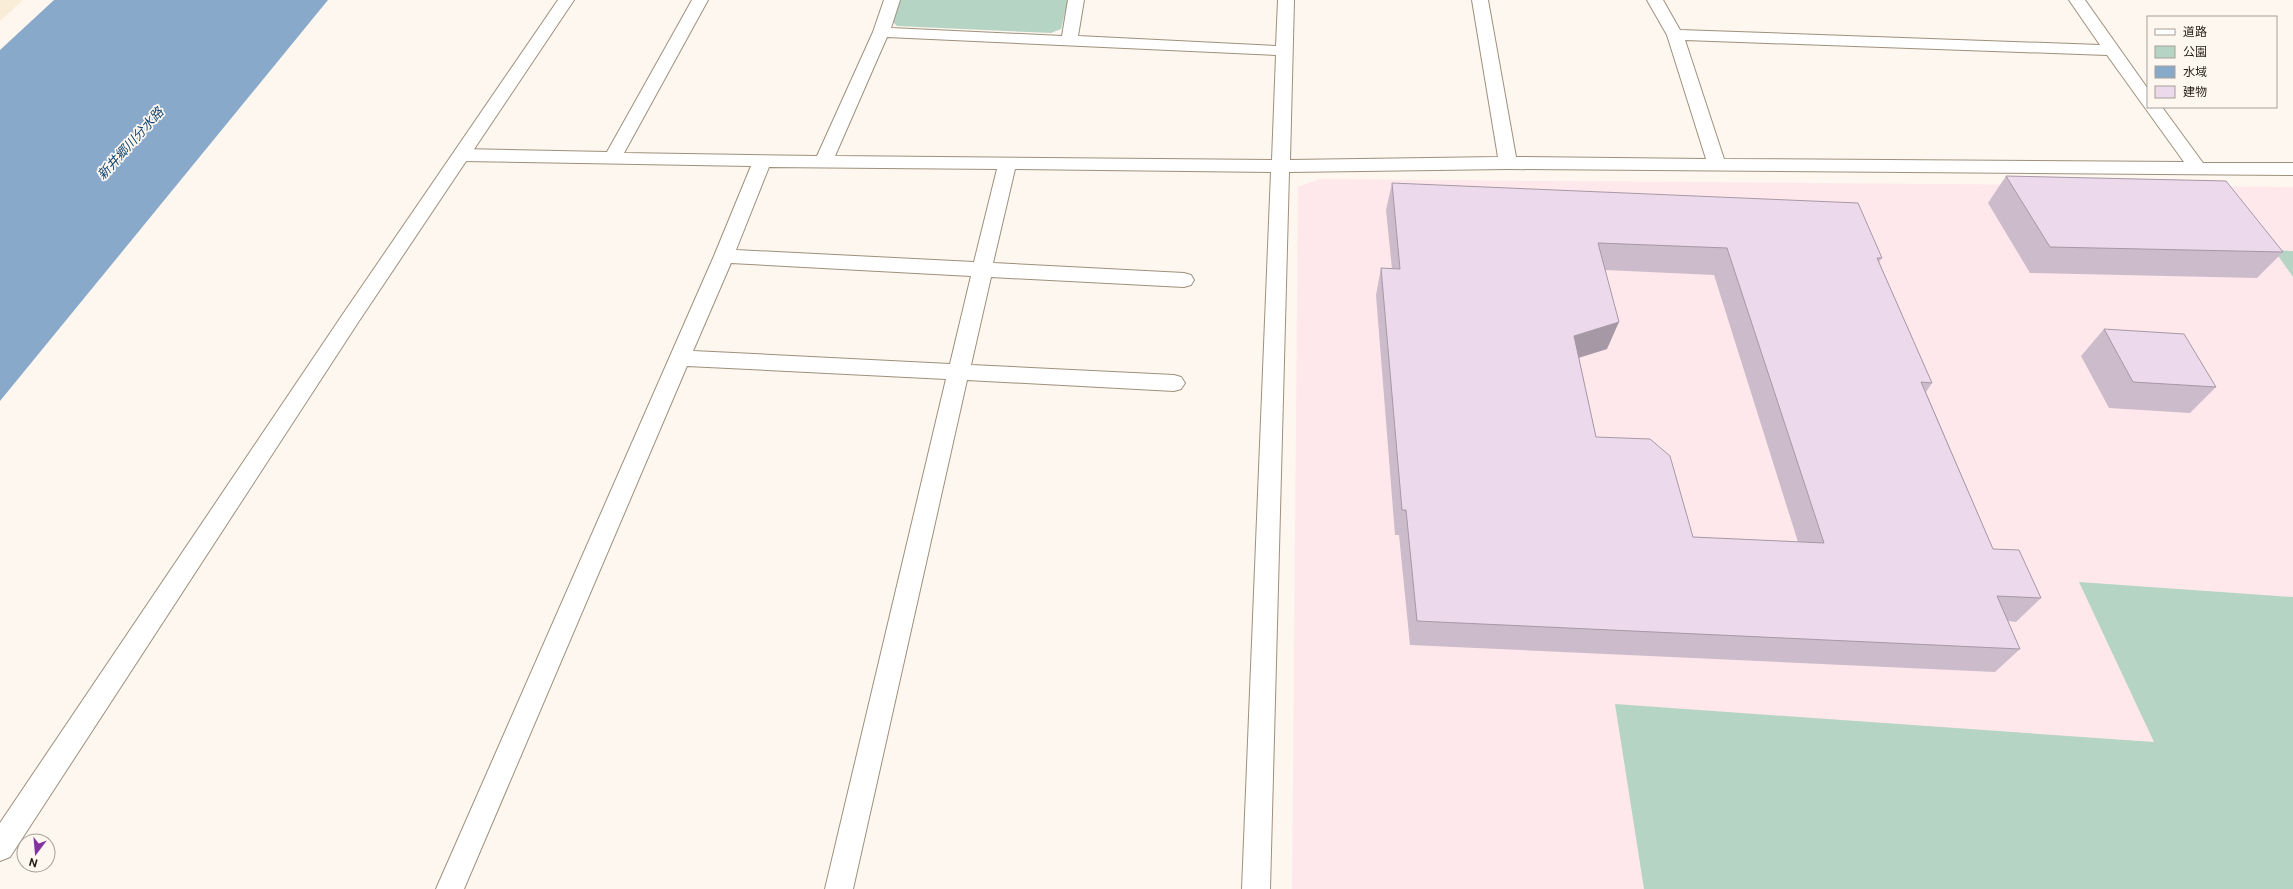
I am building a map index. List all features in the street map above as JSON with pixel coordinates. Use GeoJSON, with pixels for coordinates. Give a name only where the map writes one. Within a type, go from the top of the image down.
{"type":"FeatureCollection","features":[{"type":"Feature","properties":{"kind":"street"},"geometry":{"type":"LineString","coordinates":[[0,847],[352,316],[566,0]]}},
{"type":"Feature","properties":{"kind":"street"},"geometry":{"type":"LineString","coordinates":[[612,159],[700,0]]}},
{"type":"Feature","properties":{"kind":"street"},"geometry":{"type":"LineString","coordinates":[[824,161],[881,32],[892,0]]}},
{"type":"Feature","properties":{"kind":"street"},"geometry":{"type":"LineString","coordinates":[[1069,39],[1076,0]]}},
{"type":"Feature","properties":{"kind":"street"},"geometry":{"type":"LineString","coordinates":[[1256,889],[1286,0]]}},
{"type":"Feature","properties":{"kind":"street"},"geometry":{"type":"LineString","coordinates":[[1480,0],[1508,163]]}},
{"type":"Feature","properties":{"kind":"street"},"geometry":{"type":"LineString","coordinates":[[1655,0],[1675,35],[1717,164]]}},
{"type":"Feature","properties":{"kind":"street"},"geometry":{"type":"LineString","coordinates":[[2077,0],[2147,100]]}},
{"type":"Feature","properties":{"kind":"street"},"geometry":{"type":"LineString","coordinates":[[881,32],[1069,39],[1285,51]]}},
{"type":"Feature","properties":{"kind":"street"},"geometry":{"type":"LineString","coordinates":[[1675,35],[2111,50]]}},
{"type":"Feature","properties":{"kind":"street"},"geometry":{"type":"LineString","coordinates":[[2154,108],[2197,167]]}},
{"type":"Feature","properties":{"kind":"street"},"geometry":{"type":"LineString","coordinates":[[462,155],[762,162],[824,161],[1006,164],[1280,166],[1508,163],[2197,167],[2293,169]]}},
{"type":"Feature","properties":{"kind":"street"},"geometry":{"type":"LineString","coordinates":[[450,889],[724,256],[762,162]]}},
{"type":"Feature","properties":{"kind":"street"},"geometry":{"type":"LineString","coordinates":[[839,889],[1006,164]]}},
{"type":"Feature","properties":{"kind":"street"},"geometry":{"type":"LineString","coordinates":[[724,256],[1184,280]]}},
{"type":"Feature","properties":{"kind":"street"},"geometry":{"type":"LineString","coordinates":[[680,358],[1174,383]]}},
{"type":"Feature","properties":{"kind":"shaded area"},"geometry":{"type":"Polygon","coordinates":[[[0,0],[23,0],[0,21],[0,0]]]}},
{"type":"Feature","properties":{"kind":"shaded area"},"geometry":{"type":"Polygon","coordinates":[[[1320,179],[2293,187],[2293,889],[1292,889],[1298,187],[1320,179]]]}},
{"type":"Feature","properties":{"kind":"green space"},"geometry":{"type":"Polygon","coordinates":[[[898,0],[1068,0],[1061,29],[1051,33],[897,26],[891,20],[898,0]]]}},
{"type":"Feature","properties":{"kind":"green space"},"geometry":{"type":"Polygon","coordinates":[[[2274,250],[2293,251],[2293,277],[2274,250]]]}},
{"type":"Feature","properties":{"kind":"green space"},"geometry":{"type":"Polygon","coordinates":[[[2079,582],[2293,597],[2293,889],[1644,889],[1615,704],[2154,742],[2079,582]]]}},
{"type":"Feature","properties":{"kind":"water","name":"新井郷川分水路"},"geometry":{"type":"Polygon","coordinates":[[[54,0],[328,0],[0,401],[0,50],[54,0]]]}},
{"type":"Feature","properties":{"kind":"building"},"geometry":{"type":"Polygon","coordinates":[[[2006,176],[2226,181],[2283,252],[2050,247],[2006,176]]]}},
{"type":"Feature","properties":{"kind":"building"},"geometry":{"type":"Polygon","coordinates":[[[1392,183],[1858,203],[1882,258],[1877,258],[1932,383],[1921,382],[1993,549],[2019,550],[2041,598],[1997,596],[2020,649],[1417,621],[1406,510],[1402,510],[1381,268],[1400,269],[1392,183]],[[1598,243],[1619,322],[1574,336],[1596,437],[1650,439],[1670,456],[1693,537],[1824,543],[1727,248],[1598,243]]]}},
{"type":"Feature","properties":{"kind":"building"},"geometry":{"type":"Polygon","coordinates":[[[2104,329],[2184,334],[2216,387],[2133,382],[2104,329]]]}}]}
